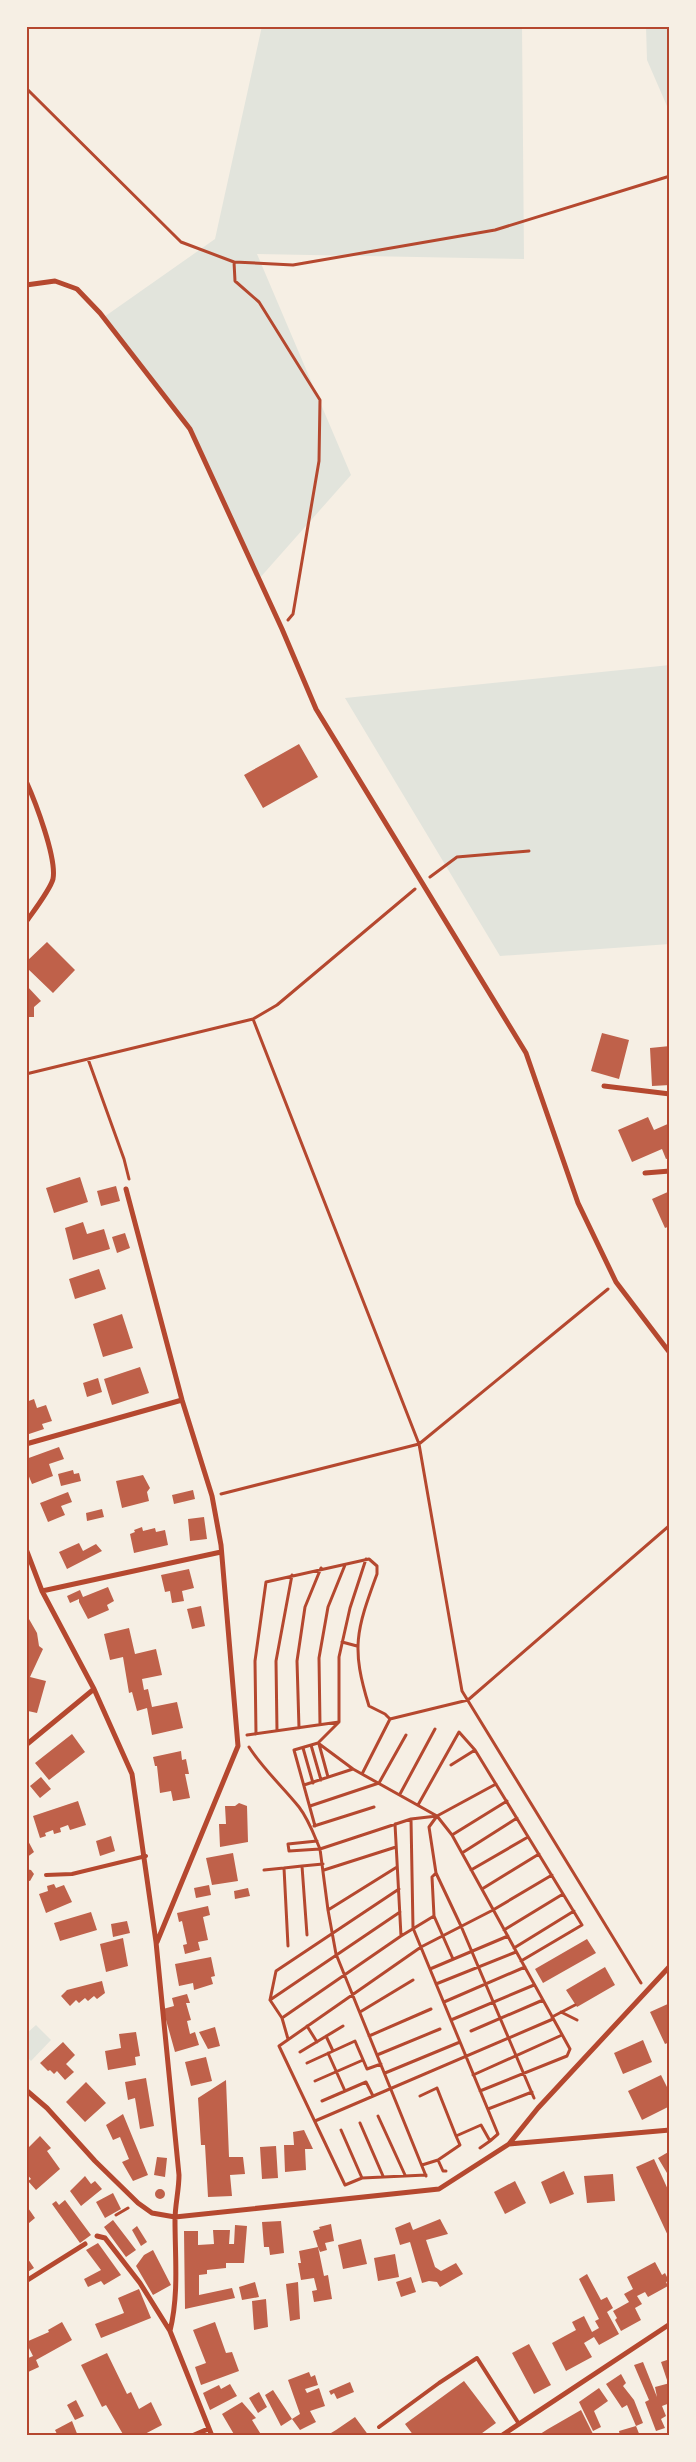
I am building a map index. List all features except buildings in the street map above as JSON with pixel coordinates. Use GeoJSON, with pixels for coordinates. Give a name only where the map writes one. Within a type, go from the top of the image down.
{"type":"FeatureCollection","features":[{"type":"Feature","properties":{"kind":"street"},"geometry":{"type":"LineString","coordinates":[[26,285],[55,281],[77,289],[100,313],[190,429],[282,629],[316,709],[526,1053],[578,1203],[616,1282],[670,1353]]}},
{"type":"Feature","properties":{"kind":"street"},"geometry":{"type":"LineString","coordinates":[[26,781],[35,800],[52,860],[53,879],[26,922]]}},
{"type":"Feature","properties":{"kind":"street"},"geometry":{"type":"LineString","coordinates":[[604,1086],[670,1094]]}},
{"type":"Feature","properties":{"kind":"street"},"geometry":{"type":"LineString","coordinates":[[645,1173],[670,1171]]}},
{"type":"Feature","properties":{"kind":"street"},"geometry":{"type":"LineString","coordinates":[[126,1189],[182,1400],[212,1496],[221,1552],[238,1746],[156,1942]]}},
{"type":"Feature","properties":{"kind":"street"},"geometry":{"type":"LineString","coordinates":[[26,1444],[182,1400]]}},
{"type":"Feature","properties":{"kind":"street"},"geometry":{"type":"LineString","coordinates":[[26,1549],[42,1591],[94,1688],[132,1774],[146,1856],[179,2175],[179,2195],[175,2217],[177,2278],[170,2331]]}},
{"type":"Feature","properties":{"kind":"street"},"geometry":{"type":"LineString","coordinates":[[42,1591],[221,1552]]}},
{"type":"Feature","properties":{"kind":"street"},"geometry":{"type":"LineString","coordinates":[[26,1745],[94,1688]]}},
{"type":"Feature","properties":{"kind":"street"},"geometry":{"type":"LineString","coordinates":[[26,2090],[47,2108],[95,2160],[138,2202],[152,2213],[175,2217],[439,2189],[509,2144],[538,2108],[670,1966]]}},
{"type":"Feature","properties":{"kind":"street"},"geometry":{"type":"LineString","coordinates":[[509,2144],[670,2130]]}},
{"type":"Feature","properties":{"kind":"street"},"geometry":{"type":"LineString","coordinates":[[97,2236],[104,2238],[140,2283],[170,2331],[212,2436]]}},
{"type":"Feature","properties":{"kind":"street"},"geometry":{"type":"LineString","coordinates":[[26,2281],[85,2244]]}},
{"type":"Feature","properties":{"kind":"street"},"geometry":{"type":"LineString","coordinates":[[501,2436],[670,2324]]}},
{"type":"Feature","properties":{"kind":"street"},"geometry":{"type":"LineString","coordinates":[[192,2436],[208,2429]]}},
{"type":"Feature","properties":{"kind":"lane"},"geometry":{"type":"LineString","coordinates":[[46,1875],[72,1874],[146,1856]]}},
{"type":"Feature","properties":{"kind":"lane"},"geometry":{"type":"LineString","coordinates":[[379,2427],[439,2382],[477,2358],[519,2424]]}},
{"type":"Feature","properties":{"kind":"path"},"geometry":{"type":"LineString","coordinates":[[26,88],[181,242],[234,262],[293,265],[496,230],[670,176]]}},
{"type":"Feature","properties":{"kind":"path"},"geometry":{"type":"LineString","coordinates":[[234,262],[235,281],[259,302],[320,400],[319,461],[293,614],[282,629]]}},
{"type":"Feature","properties":{"kind":"path"},"geometry":{"type":"LineString","coordinates":[[26,1074],[253,1019],[277,1005],[423,883],[457,857],[529,851]]}},
{"type":"Feature","properties":{"kind":"path"},"geometry":{"type":"LineString","coordinates":[[253,1019],[419,1444],[462,1691],[646,1992]]}},
{"type":"Feature","properties":{"kind":"path"},"geometry":{"type":"LineString","coordinates":[[88,1059],[124,1159],[129,1180],[126,1189]]}},
{"type":"Feature","properties":{"kind":"path"},"geometry":{"type":"LineString","coordinates":[[212,1496],[419,1444],[616,1282]]}},
{"type":"Feature","properties":{"kind":"path"},"geometry":{"type":"LineString","coordinates":[[362,1774],[390,1719],[468,1700],[670,1525]]}},
{"type":"Feature","properties":{"kind":"path"},"geometry":{"type":"LineString","coordinates":[[256,1734],[255,1662],[266,1582],[366,1559],[377,1566],[362,1614],[357,1646],[361,1680],[369,1706],[385,1714],[390,1719]]}},
{"type":"Feature","properties":{"kind":"path"},"geometry":{"type":"LineString","coordinates":[[366,1559],[350,1608],[339,1657],[339,1722],[318,1743],[294,1750],[320,1849],[336,1954],[344,1974],[353,1995],[370,2036],[426,2175],[362,2178],[345,2185],[279,2046],[353,1995],[421,1947],[443,1934],[493,1910],[552,1875]]}},
{"type":"Feature","properties":{"kind":"path"},"geometry":{"type":"LineString","coordinates":[[320,1725],[318,1658],[328,1607],[345,1564]]}},
{"type":"Feature","properties":{"kind":"path"},"geometry":{"type":"LineString","coordinates":[[299,1728],[297,1661],[305,1607],[321,1568]]}},
{"type":"Feature","properties":{"kind":"path"},"geometry":{"type":"LineString","coordinates":[[277,1731],[276,1661],[292,1575]]}},
{"type":"Feature","properties":{"kind":"path"},"geometry":{"type":"LineString","coordinates":[[342,1642],[357,1646]]}},
{"type":"Feature","properties":{"kind":"path"},"geometry":{"type":"LineString","coordinates":[[313,1826],[249,1749],[246,1735],[339,1722]]}},
{"type":"Feature","properties":{"kind":"path"},"geometry":{"type":"LineString","coordinates":[[400,1794],[434,1729]]}},
{"type":"Feature","properties":{"kind":"path"},"geometry":{"type":"LineString","coordinates":[[418,1805],[459,1732],[475,1750],[582,1925],[521,1961]]}},
{"type":"Feature","properties":{"kind":"path"},"geometry":{"type":"LineString","coordinates":[[310,1806],[379,1783],[406,1735]]}},
{"type":"Feature","properties":{"kind":"path"},"geometry":{"type":"LineString","coordinates":[[318,1743],[353,1769],[437,1816],[452,1835],[570,2050],[567,2056],[480,2091]]}},
{"type":"Feature","properties":{"kind":"path"},"geometry":{"type":"LineString","coordinates":[[318,1743],[328,1777]]}},
{"type":"Feature","properties":{"kind":"path"},"geometry":{"type":"LineString","coordinates":[[311,1745],[321,1780]]}},
{"type":"Feature","properties":{"kind":"path"},"geometry":{"type":"LineString","coordinates":[[302,1748],[313,1783]]}},
{"type":"Feature","properties":{"kind":"path"},"geometry":{"type":"LineString","coordinates":[[451,1764],[475,1750]]}},
{"type":"Feature","properties":{"kind":"path"},"geometry":{"type":"LineString","coordinates":[[304,1785],[353,1769]]}},
{"type":"Feature","properties":{"kind":"path"},"geometry":{"type":"LineString","coordinates":[[317,1841],[288,1844],[289,1852],[320,1849],[411,1819],[437,1816],[496,1784]]}},
{"type":"Feature","properties":{"kind":"path"},"geometry":{"type":"LineString","coordinates":[[452,1835],[507,1801]]}},
{"type":"Feature","properties":{"kind":"path"},"geometry":{"type":"LineString","coordinates":[[313,1826],[374,1807]]}},
{"type":"Feature","properties":{"kind":"path"},"geometry":{"type":"LineString","coordinates":[[437,1816],[429,1828],[436,1873],[479,1967],[538,2108]]}},
{"type":"Feature","properties":{"kind":"path"},"geometry":{"type":"LineString","coordinates":[[462,1853],[517,1818]]}},
{"type":"Feature","properties":{"kind":"path"},"geometry":{"type":"LineString","coordinates":[[411,1819],[413,1928],[498,2134],[476,2151]]}},
{"type":"Feature","properties":{"kind":"path"},"geometry":{"type":"LineString","coordinates":[[395,1824],[401,1936]]}},
{"type":"Feature","properties":{"kind":"path"},"geometry":{"type":"LineString","coordinates":[[471,1870],[528,1837]]}},
{"type":"Feature","properties":{"kind":"path"},"geometry":{"type":"LineString","coordinates":[[324,1870],[396,1847]]}},
{"type":"Feature","properties":{"kind":"path"},"geometry":{"type":"LineString","coordinates":[[482,1890],[539,1854]]}},
{"type":"Feature","properties":{"kind":"path"},"geometry":{"type":"LineString","coordinates":[[264,1870],[323,1864]]}},
{"type":"Feature","properties":{"kind":"path"},"geometry":{"type":"LineString","coordinates":[[302,1866],[307,1935]]}},
{"type":"Feature","properties":{"kind":"path"},"geometry":{"type":"LineString","coordinates":[[328,1910],[397,1867]]}},
{"type":"Feature","properties":{"kind":"path"},"geometry":{"type":"LineString","coordinates":[[284,1868],[288,1946]]}},
{"type":"Feature","properties":{"kind":"path"},"geometry":{"type":"LineString","coordinates":[[436,1873],[432,1877],[434,1916],[453,1959]]}},
{"type":"Feature","properties":{"kind":"path"},"geometry":{"type":"LineString","coordinates":[[288,2040],[282,2018],[270,2000],[276,1971],[399,1889]]}},
{"type":"Feature","properties":{"kind":"path"},"geometry":{"type":"LineString","coordinates":[[504,1930],[563,1894]]}},
{"type":"Feature","properties":{"kind":"path"},"geometry":{"type":"LineString","coordinates":[[514,1948],[574,1911]]}},
{"type":"Feature","properties":{"kind":"path"},"geometry":{"type":"LineString","coordinates":[[270,2000],[400,1912]]}},
{"type":"Feature","properties":{"kind":"path"},"geometry":{"type":"LineString","coordinates":[[282,2018],[344,1974],[434,1916]]}},
{"type":"Feature","properties":{"kind":"path"},"geometry":{"type":"LineString","coordinates":[[430,1969],[508,1936]]}},
{"type":"Feature","properties":{"kind":"path"},"geometry":{"type":"LineString","coordinates":[[436,1984],[516,1952]]}},
{"type":"Feature","properties":{"kind":"path"},"geometry":{"type":"LineString","coordinates":[[444,2002],[525,1967]]}},
{"type":"Feature","properties":{"kind":"path"},"geometry":{"type":"LineString","coordinates":[[360,2012],[413,1980]]}},
{"type":"Feature","properties":{"kind":"path"},"geometry":{"type":"LineString","coordinates":[[451,2020],[534,1985]]}},
{"type":"Feature","properties":{"kind":"path"},"geometry":{"type":"LineString","coordinates":[[471,2031],[543,2000]]}},
{"type":"Feature","properties":{"kind":"path"},"geometry":{"type":"LineString","coordinates":[[315,2121],[509,2038],[553,2018],[560,2012],[575,2005]]}},
{"type":"Feature","properties":{"kind":"path"},"geometry":{"type":"LineString","coordinates":[[370,2036],[432,2010]]}},
{"type":"Feature","properties":{"kind":"path"},"geometry":{"type":"LineString","coordinates":[[560,2012],[577,2020]]}},
{"type":"Feature","properties":{"kind":"path"},"geometry":{"type":"LineString","coordinates":[[307,2026],[317,2042]]}},
{"type":"Feature","properties":{"kind":"path"},"geometry":{"type":"LineString","coordinates":[[300,2052],[343,2026]]}},
{"type":"Feature","properties":{"kind":"path"},"geometry":{"type":"LineString","coordinates":[[377,2055],[440,2029]]}},
{"type":"Feature","properties":{"kind":"path"},"geometry":{"type":"LineString","coordinates":[[326,2036],[333,2051]]}},
{"type":"Feature","properties":{"kind":"path"},"geometry":{"type":"LineString","coordinates":[[473,2074],[562,2036]]}},
{"type":"Feature","properties":{"kind":"path"},"geometry":{"type":"LineString","coordinates":[[306,2064],[355,2041],[367,2069],[381,2064]]}},
{"type":"Feature","properties":{"kind":"path"},"geometry":{"type":"LineString","coordinates":[[385,2073],[460,2042]]}},
{"type":"Feature","properties":{"kind":"path"},"geometry":{"type":"LineString","coordinates":[[328,2053],[345,2091]]}},
{"type":"Feature","properties":{"kind":"path"},"geometry":{"type":"LineString","coordinates":[[315,2081],[364,2060]]}},
{"type":"Feature","properties":{"kind":"path"},"geometry":{"type":"LineString","coordinates":[[322,2101],[366,2082],[373,2096]]}},
{"type":"Feature","properties":{"kind":"path"},"geometry":{"type":"LineString","coordinates":[[420,2096],[438,2088],[460,2144],[438,2160],[422,2165]]}},
{"type":"Feature","properties":{"kind":"path"},"geometry":{"type":"LineString","coordinates":[[488,2109],[532,2092]]}},
{"type":"Feature","properties":{"kind":"path"},"geometry":{"type":"LineString","coordinates":[[378,2116],[405,2175]]}},
{"type":"Feature","properties":{"kind":"path"},"geometry":{"type":"LineString","coordinates":[[360,2123],[383,2176]]}},
{"type":"Feature","properties":{"kind":"path"},"geometry":{"type":"LineString","coordinates":[[456,2136],[481,2124],[490,2141]]}},
{"type":"Feature","properties":{"kind":"path"},"geometry":{"type":"LineString","coordinates":[[341,2130],[362,2178]]}},
{"type":"Feature","properties":{"kind":"path"},"geometry":{"type":"LineString","coordinates":[[438,2160],[443,2171],[449,2170]]}},
{"type":"Feature","properties":{"kind":"shaded area"},"geometry":{"type":"Polygon","coordinates":[[[262,26],[522,26],[524,259],[257,254],[351,475],[258,580],[190,429],[104,317],[215,239],[262,26]]]}},
{"type":"Feature","properties":{"kind":"shaded area"},"geometry":{"type":"Polygon","coordinates":[[[646,26],[670,26],[670,113],[647,60],[646,26]]]}},
{"type":"Feature","properties":{"kind":"shaded area"},"geometry":{"type":"Polygon","coordinates":[[[670,665],[670,944],[500,956],[345,698],[670,665]]]}},
{"type":"Feature","properties":{"kind":"shaded area"},"geometry":{"type":"Polygon","coordinates":[[[36,2025],[51,2040],[31,2061],[26,2056],[26,2034],[36,2025]]]}}]}
